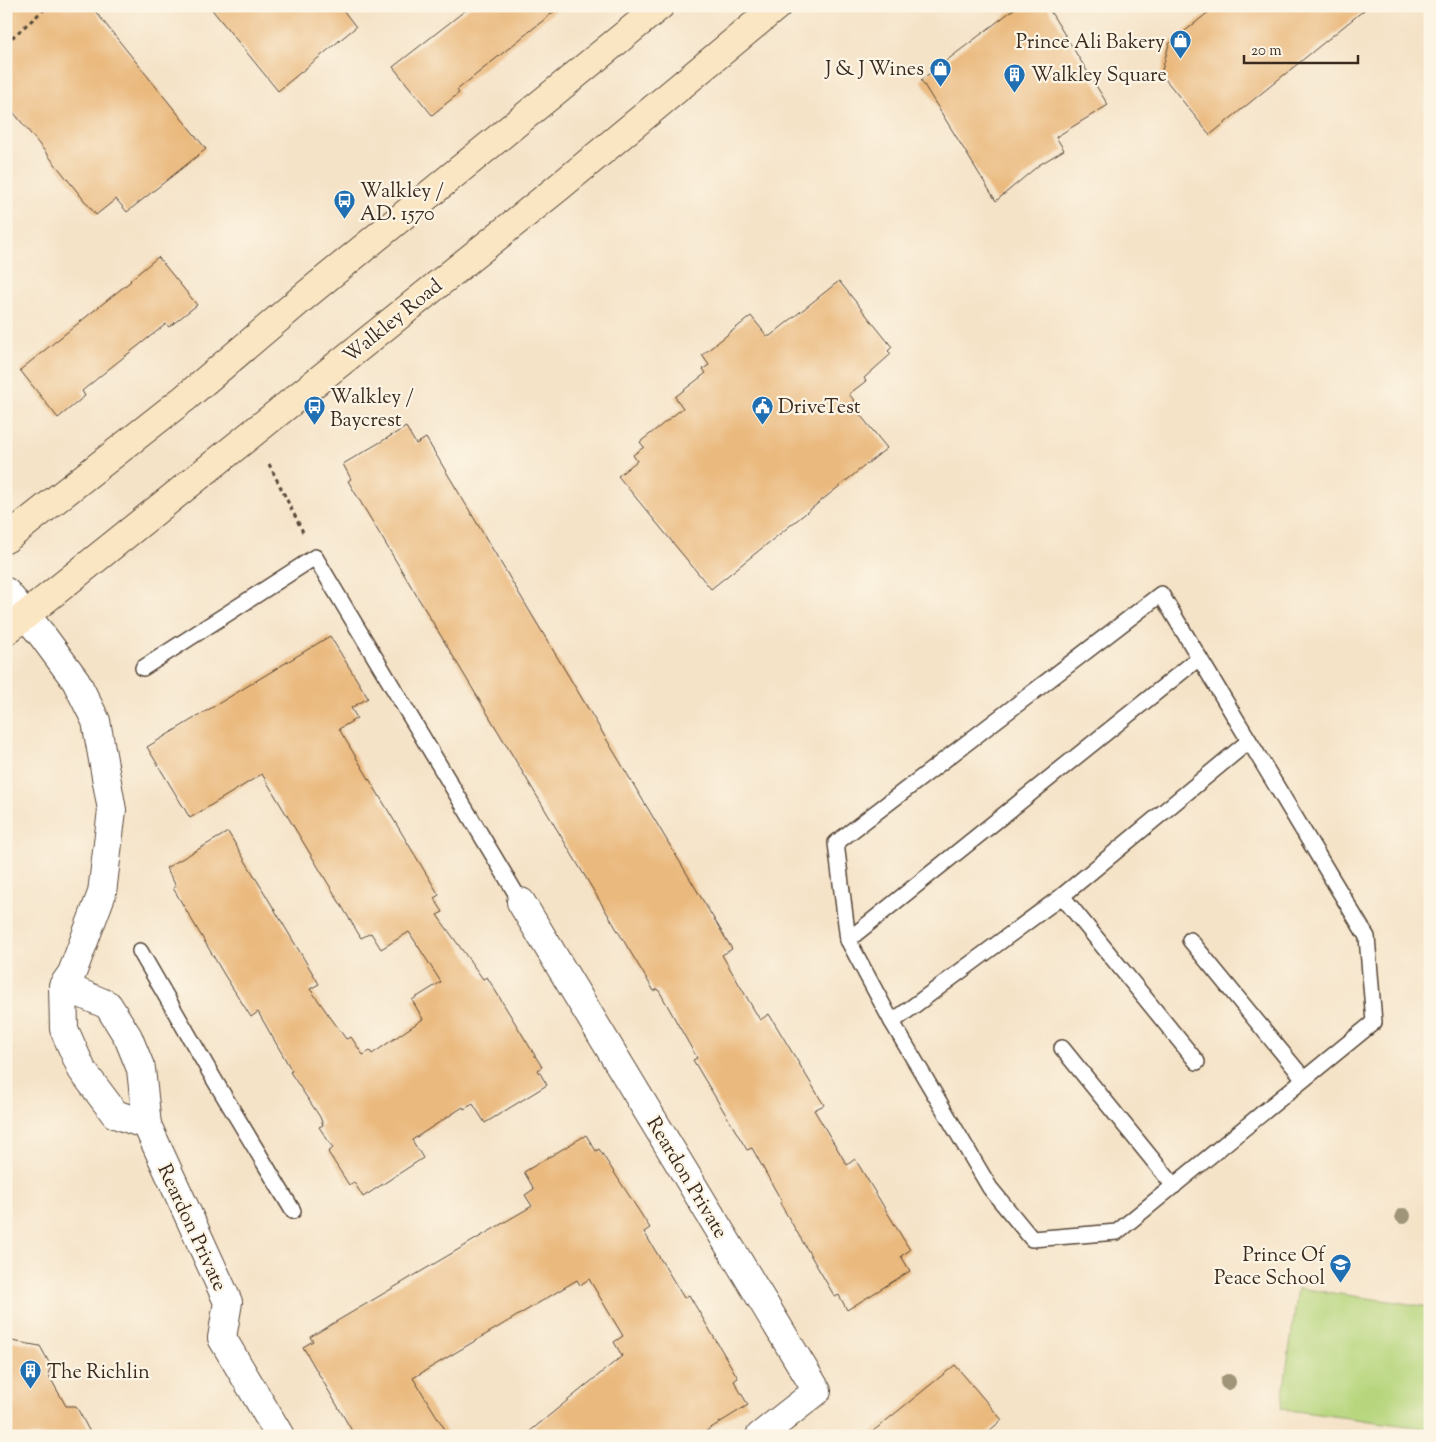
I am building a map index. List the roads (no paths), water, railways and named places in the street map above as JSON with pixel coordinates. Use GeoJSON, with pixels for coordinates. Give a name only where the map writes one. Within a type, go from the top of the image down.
{"type":"FeatureCollection","features":[{"type":"Feature","properties":{"kind":"main road"},"geometry":{"type":"LineString","coordinates":[[6,539],[185,398],[306,295],[660,6]]}},
{"type":"Feature","properties":{"kind":"main road","name":"Walkley Road"},"geometry":{"type":"LineString","coordinates":[[16,623],[559,187],[777,6]]}},
{"type":"Feature","properties":{"kind":"street"},"geometry":{"type":"LineString","coordinates":[[6,592],[16,623],[76,681],[96,721],[112,810],[102,893],[72,973],[63,986],[64,1029],[82,1070],[115,1114],[147,1125]]}},
{"type":"Feature","properties":{"kind":"street","name":"Reardon Private"},"geometry":{"type":"LineString","coordinates":[[521,902],[817,1391],[760,1436]]}},
{"type":"Feature","properties":{"kind":"street","name":"Reardon Private"},"geometry":{"type":"LineString","coordinates":[[63,986],[108,1005],[128,1037],[141,1069],[147,1125],[228,1302],[222,1338],[280,1436]]}},
{"type":"Feature","properties":{"kind":"lane"},"geometry":{"type":"LineString","coordinates":[[144,668],[315,557],[521,902]]}},
{"type":"Feature","properties":{"kind":"lane"},"geometry":{"type":"LineString","coordinates":[[1161,594],[1249,741],[1367,937],[1374,1022],[1117,1232],[1032,1239],[990,1188],[892,1022],[848,940],[836,843],[1161,594]]}},
{"type":"Feature","properties":{"kind":"lane"},"geometry":{"type":"LineString","coordinates":[[848,940],[1200,658]]}},
{"type":"Feature","properties":{"kind":"lane"},"geometry":{"type":"LineString","coordinates":[[892,1022],[1062,896],[1249,741]]}},
{"type":"Feature","properties":{"kind":"lane"},"geometry":{"type":"LineString","coordinates":[[1062,896],[1197,1062]]}},
{"type":"Feature","properties":{"kind":"lane"},"geometry":{"type":"LineString","coordinates":[[1190,940],[1304,1079]]}},
{"type":"Feature","properties":{"kind":"lane"},"geometry":{"type":"LineString","coordinates":[[140,951],[293,1212]]}},
{"type":"Feature","properties":{"kind":"lane"},"geometry":{"type":"LineString","coordinates":[[1062,1048],[1174,1186]]}},
{"type":"Feature","properties":{"kind":"place","name":"Prince Ali Bakery"},"geometry":{"type":"Point","coordinates":[1181,60]}},
{"type":"Feature","properties":{"kind":"place","name":"J & J Wines"},"geometry":{"type":"Point","coordinates":[940,87]}},
{"type":"Feature","properties":{"kind":"place","name":"Walkley Square"},"geometry":{"type":"Point","coordinates":[1015,93]}},
{"type":"Feature","properties":{"kind":"place","name":"Walkley / AD. 1570"},"geometry":{"type":"Point","coordinates":[344,220]}},
{"type":"Feature","properties":{"kind":"place","name":"DriveTest"},"geometry":{"type":"Point","coordinates":[762,425]}},
{"type":"Feature","properties":{"kind":"place","name":"Walkley / Baycrest"},"geometry":{"type":"Point","coordinates":[314,426]}},
{"type":"Feature","properties":{"kind":"place","name":"Prince Of Peace School"},"geometry":{"type":"Point","coordinates":[1341,1284]}},
{"type":"Feature","properties":{"kind":"place","name":"The Richlin"},"geometry":{"type":"Point","coordinates":[31,1390]}}]}
